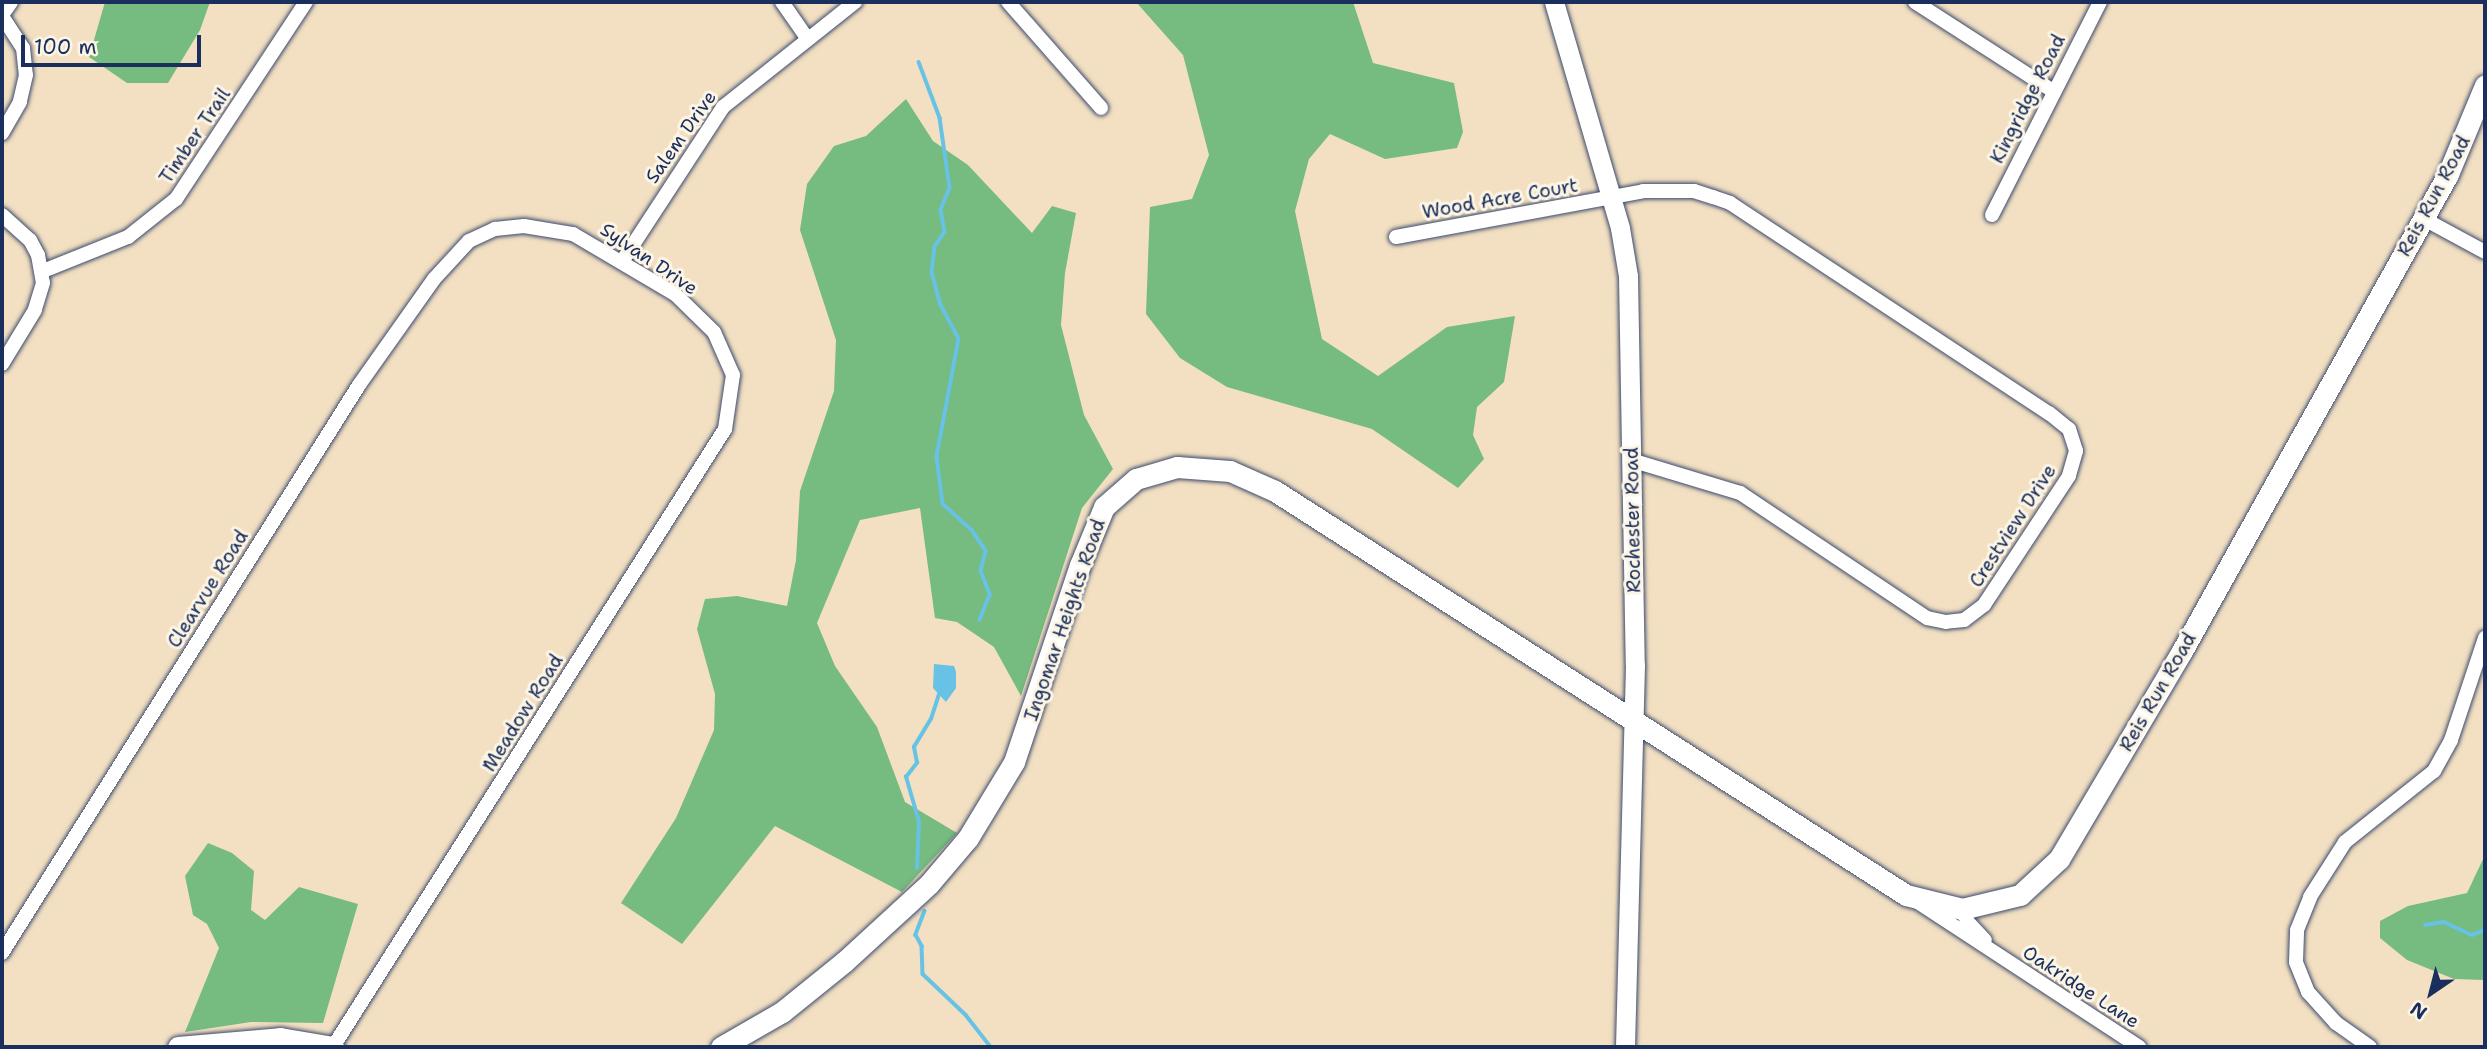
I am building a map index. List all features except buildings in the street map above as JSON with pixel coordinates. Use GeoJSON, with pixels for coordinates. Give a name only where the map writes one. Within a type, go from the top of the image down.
{"type":"FeatureCollection","features":[{"type":"Feature","properties":{"kind":"main road","name":"Reis Run Road"},"geometry":{"type":"LineString","coordinates":[[1634,718],[1906,895],[1962,909],[2020,895],[2059,859],[2182,651],[2424,219],[2459,153],[2485,85]]}},
{"type":"Feature","properties":{"kind":"main road","name":"Ingomar Heights Road"},"geometry":{"type":"LineString","coordinates":[[722,1047],[782,1012],[844,962],[929,884],[968,838],[1014,762],[1096,522],[1123,487],[1153,472],[1206,466],[1260,482],[1634,718]]}},
{"type":"Feature","properties":{"kind":"main road"},"geometry":{"type":"LineString","coordinates":[[178,1047],[280,1038],[333,1047]]}},
{"type":"Feature","properties":{"kind":"street"},"geometry":{"type":"LineString","coordinates":[[2,133],[20,102],[26,75],[23,48],[2,16],[11,2]]}},
{"type":"Feature","properties":{"kind":"street","name":"Timber Trail"},"geometry":{"type":"LineString","coordinates":[[43,271],[128,237],[176,199],[306,2]]}},
{"type":"Feature","properties":{"kind":"street"},"geometry":{"type":"LineString","coordinates":[[782,2],[807,38]]}},
{"type":"Feature","properties":{"kind":"street","name":"Salem Drive"},"geometry":{"type":"LineString","coordinates":[[623,260],[723,107],[855,2]]}},
{"type":"Feature","properties":{"kind":"street"},"geometry":{"type":"LineString","coordinates":[[1008,2],[1101,108]]}},
{"type":"Feature","properties":{"kind":"street","name":"Rochester Road"},"geometry":{"type":"LineString","coordinates":[[1555,2],[1611,199],[1628,276],[1634,718],[1625,1047]]}},
{"type":"Feature","properties":{"kind":"street"},"geometry":{"type":"LineString","coordinates":[[1915,2],[2053,91]]}},
{"type":"Feature","properties":{"kind":"street","name":"Kingridge Road"},"geometry":{"type":"LineString","coordinates":[[1992,215],[2100,2]]}},
{"type":"Feature","properties":{"kind":"street","name":"Crestview Drive"},"geometry":{"type":"LineString","coordinates":[[1611,199],[1677,190],[1730,203],[2060,420],[2069,429],[2076,451],[2069,476],[1984,605],[1964,620],[1946,622],[1927,618],[1740,493],[1631,460]]}},
{"type":"Feature","properties":{"kind":"street","name":"Wood Acre Court"},"geometry":{"type":"LineString","coordinates":[[1396,237],[1611,199]]}},
{"type":"Feature","properties":{"kind":"street"},"geometry":{"type":"LineString","coordinates":[[2,215],[30,240],[43,271],[35,310],[2,364]]}},
{"type":"Feature","properties":{"kind":"street"},"geometry":{"type":"LineString","coordinates":[[2424,219],[2485,251]]}},
{"type":"Feature","properties":{"kind":"street","name":"Sylvan Drive"},"geometry":{"type":"LineString","coordinates":[[456,253],[495,229],[524,226],[573,234],[623,260],[675,294],[714,332],[730,361],[733,393]]}},
{"type":"Feature","properties":{"kind":"street","name":"Clearvue Road"},"geometry":{"type":"LineString","coordinates":[[2,953],[359,385],[456,253]]}},
{"type":"Feature","properties":{"kind":"street","name":"Meadow Road"},"geometry":{"type":"LineString","coordinates":[[333,1047],[716,445],[733,393]]}},
{"type":"Feature","properties":{"kind":"street"},"geometry":{"type":"LineString","coordinates":[[2370,1047],[2336,1023],[2308,992],[2296,962],[2297,930],[2310,897],[2345,842],[2434,771],[2451,740],[2485,638]]}},
{"type":"Feature","properties":{"kind":"street","name":"Oakridge Lane"},"geometry":{"type":"LineString","coordinates":[[1906,895],[2139,1047]]}},
{"type":"Feature","properties":{"kind":"street","name":"Oakridge Lane"},"geometry":{"type":"LineString","coordinates":[[1962,909],[1967,921],[2002,960]]}},
{"type":"Feature","properties":{"kind":"green space"},"geometry":{"type":"Polygon","coordinates":[[[105,2],[210,2],[200,30],[168,83],[127,83],[89,57],[105,2]]]}},
{"type":"Feature","properties":{"kind":"green space"},"geometry":{"type":"Polygon","coordinates":[[[1136,2],[1353,2],[1373,63],[1454,83],[1463,132],[1457,148],[1385,159],[1330,134],[1309,159],[1295,211],[1322,339],[1378,376],[1447,327],[1515,316],[1504,382],[1477,407],[1473,435],[1484,459],[1458,488],[1372,429],[1227,387],[1180,358],[1146,314],[1150,207],[1192,199],[1209,155],[1183,55],[1136,2]]]}},
{"type":"Feature","properties":{"kind":"green space"},"geometry":{"type":"Polygon","coordinates":[[[906,99],[933,141],[968,165],[1032,233],[1052,206],[1076,213],[1065,273],[1061,325],[1084,415],[1113,469],[1082,508],[1021,696],[994,647],[957,622],[935,618],[920,508],[860,520],[817,623],[835,666],[877,727],[905,802],[957,833],[902,892],[775,826],[682,944],[621,903],[676,818],[714,730],[715,694],[697,629],[705,599],[737,596],[787,606],[796,560],[800,491],[834,391],[836,340],[800,230],[807,184],[834,146],[866,136],[906,99]]]}},
{"type":"Feature","properties":{"kind":"green space"},"geometry":{"type":"Polygon","coordinates":[[[208,843],[232,853],[254,871],[251,910],[265,920],[299,887],[358,904],[323,1023],[251,1022],[185,1032],[219,948],[207,924],[193,915],[185,876],[208,843]]]}},
{"type":"Feature","properties":{"kind":"green space"},"geometry":{"type":"Polygon","coordinates":[[[2485,855],[2485,980],[2454,979],[2407,960],[2380,938],[2380,921],[2408,906],[2467,893],[2485,855]]]}},
{"type":"Feature","properties":{"kind":"water"},"geometry":{"type":"Polygon","coordinates":[[[934,664],[954,666],[956,672],[956,688],[946,702],[933,688],[934,664]]]}},
{"type":"Feature","properties":{"kind":"waterway"},"geometry":{"type":"LineString","coordinates":[[919,62],[940,118],[950,188],[941,210],[945,232],[935,247],[932,272],[941,305],[959,339],[937,457],[943,504],[972,530],[986,551],[981,571],[990,595],[980,620]]}},
{"type":"Feature","properties":{"kind":"waterway"},"geometry":{"type":"LineString","coordinates":[[917,868],[919,822],[906,777],[917,763],[914,747],[931,719],[939,695]]}},
{"type":"Feature","properties":{"kind":"waterway"},"geometry":{"type":"LineString","coordinates":[[925,911],[916,935],[922,946],[923,974],[966,1015],[991,1047]]}},
{"type":"Feature","properties":{"kind":"waterway"},"geometry":{"type":"LineString","coordinates":[[2425,925],[2444,922],[2472,935],[2485,930]]}}]}
